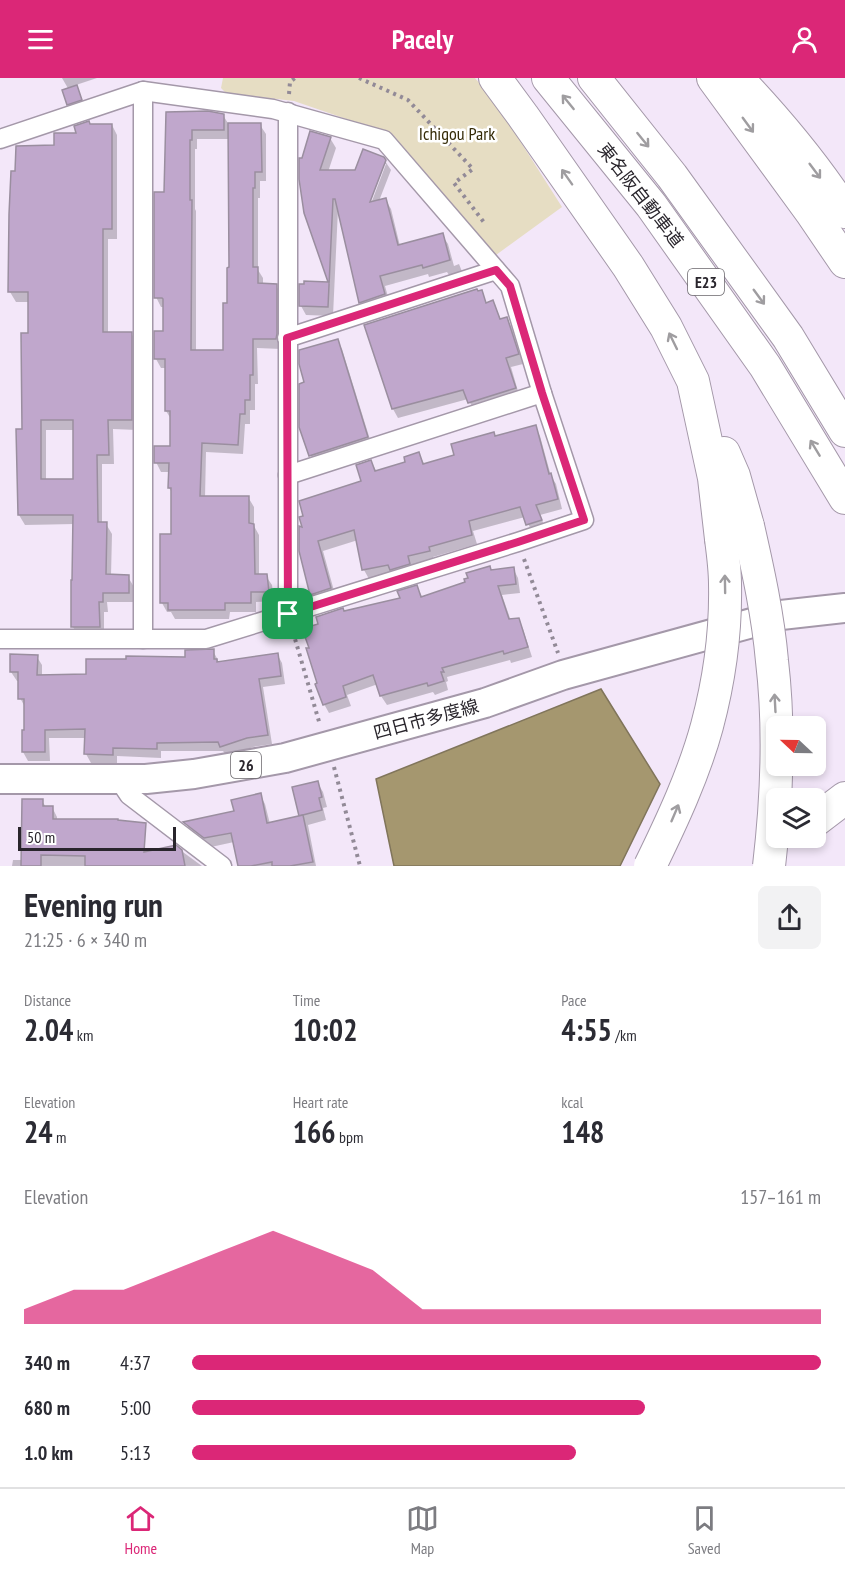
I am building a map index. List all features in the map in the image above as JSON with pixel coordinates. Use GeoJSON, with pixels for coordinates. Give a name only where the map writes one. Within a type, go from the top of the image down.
{"type":"FeatureCollection","features":[{"type":"Feature","properties":{"kind":"highway"},"geometry":{"type":"LineString","coordinates":[[495,78],[628,266],[666,327],[693,381],[734,476],[735,532],[725,583],[724,624],[718,675],[707,726],[691,775],[650,866]]}},
{"type":"Feature","properties":{"kind":"highway","name":"東名阪自動車道"},"geometry":{"type":"LineString","coordinates":[[548,78],[651,205],[765,366],[845,498]]}},
{"type":"Feature","properties":{"kind":"highway","name":"東名阪自動車道"},"geometry":{"type":"LineString","coordinates":[[594,78],[672,176],[788,337],[845,431]]}},
{"type":"Feature","properties":{"kind":"highway"},"geometry":{"type":"LineString","coordinates":[[713,78],[830,207]]}},
{"type":"Feature","properties":{"kind":"highway"},"geometry":{"type":"LineString","coordinates":[[737,78],[790,138],[830,207],[845,262]]}},
{"type":"Feature","properties":{"kind":"highway"},"geometry":{"type":"LineString","coordinates":[[735,532],[756,563],[772,661],[777,765],[775,820],[770,866]]}},
{"type":"Feature","properties":{"kind":"highway"},"geometry":{"type":"LineString","coordinates":[[826,812],[845,798]]}},
{"type":"Feature","properties":{"kind":"highway"},"geometry":{"type":"LineString","coordinates":[[759,866],[781,848]]}},
{"type":"Feature","properties":{"kind":"main road","name":"四日市多度線"},"geometry":{"type":"LineString","coordinates":[[0,779],[146,779],[194,774],[285,758],[485,703],[563,675],[781,615],[844,608]]}},
{"type":"Feature","properties":{"kind":"street"},"geometry":{"type":"LineString","coordinates":[[143,90],[143,639]]}},
{"type":"Feature","properties":{"kind":"street"},"geometry":{"type":"LineString","coordinates":[[0,139],[143,90],[288,112],[384,140],[510,286],[584,520],[206,639],[0,639]]}},
{"type":"Feature","properties":{"kind":"street"},"geometry":{"type":"LineString","coordinates":[[288,112],[288,614]]}},
{"type":"Feature","properties":{"kind":"street"},"geometry":{"type":"LineString","coordinates":[[287,338],[496,270]]}},
{"type":"Feature","properties":{"kind":"street"},"geometry":{"type":"LineString","coordinates":[[288,475],[542,393]]}},
{"type":"Feature","properties":{"kind":"street"},"geometry":{"type":"LineString","coordinates":[[119,780],[129,795],[222,866]]}},
{"type":"Feature","properties":{"kind":"path"},"geometry":{"type":"LineString","coordinates":[[290,82],[295,78]]}},
{"type":"Feature","properties":{"kind":"path"},"geometry":{"type":"LineString","coordinates":[[359,78],[408,100],[473,170],[454,183],[488,229]]}},
{"type":"Feature","properties":{"kind":"path"},"geometry":{"type":"LineString","coordinates":[[518,542],[560,660]]}},
{"type":"Feature","properties":{"kind":"path"},"geometry":{"type":"LineString","coordinates":[[288,614],[324,734]]}},
{"type":"Feature","properties":{"kind":"path"},"geometry":{"type":"LineString","coordinates":[[333,764],[360,866]]}},
{"type":"Feature","properties":{"kind":"green space","name":"Ichigou Park"},"geometry":{"type":"Polygon","coordinates":[[[223,78],[475,78],[494,100],[562,207],[496,255],[393,135],[294,101],[226,93],[221,88],[223,78]]]}},
{"type":"Feature","properties":{"kind":"shaded area"},"geometry":{"type":"Polygon","coordinates":[[[601,689],[660,784],[620,866],[394,866],[376,779],[601,689]]]}},
{"type":"Feature","properties":{"kind":"building"},"geometry":{"type":"Polygon","coordinates":[[[77,85],[82,100],[67,105],[62,90],[77,85]]]}},
{"type":"Feature","properties":{"kind":"building"},"geometry":{"type":"Polygon","coordinates":[[[208,111],[224,114],[224,130],[192,130],[192,140],[190,140],[191,350],[223,350],[223,303],[227,303],[227,268],[229,267],[228,123],[261,123],[262,172],[255,172],[255,188],[253,188],[253,267],[258,267],[258,283],[277,284],[277,334],[276,339],[253,339],[250,400],[245,400],[245,414],[240,414],[238,445],[202,443],[200,496],[249,496],[249,523],[254,524],[255,574],[267,574],[269,592],[251,592],[251,603],[225,603],[225,610],[168,610],[168,603],[160,603],[160,534],[171,534],[169,463],[154,463],[154,446],[170,446],[170,411],[165,411],[165,359],[154,359],[154,331],[163,331],[163,299],[154,298],[154,192],[164,192],[166,112],[208,111]]]}},
{"type":"Feature","properties":{"kind":"building"},"geometry":{"type":"Polygon","coordinates":[[[89,121],[90,124],[112,124],[112,229],[103,229],[103,332],[132,332],[132,420],[108,420],[109,455],[97,455],[98,522],[107,522],[106,574],[129,575],[129,593],[103,593],[103,602],[99,602],[100,627],[71,627],[73,515],[18,515],[16,429],[22,429],[21,333],[28,333],[28,292],[8,292],[11,171],[15,171],[16,146],[54,145],[54,133],[76,133],[74,126],[89,121]],[[41,420],[41,479],[73,479],[73,420],[41,420]]]}},
{"type":"Feature","properties":{"kind":"building"},"geometry":{"type":"Polygon","coordinates":[[[310,131],[331,137],[320,170],[355,170],[363,149],[384,157],[386,160],[370,202],[386,198],[398,245],[443,233],[450,260],[380,276],[385,294],[359,303],[335,199],[333,199],[328,307],[299,306],[299,284],[304,284],[304,281],[328,282],[304,213],[299,179],[299,158],[302,158],[310,131]]]}},
{"type":"Feature","properties":{"kind":"building"},"geometry":{"type":"Polygon","coordinates":[[[477,289],[482,290],[486,303],[493,300],[500,319],[507,317],[519,354],[506,358],[516,388],[468,403],[463,390],[392,409],[364,325],[477,289]]]}},
{"type":"Feature","properties":{"kind":"building"},"geometry":{"type":"Polygon","coordinates":[[[338,339],[368,437],[309,456],[299,427],[299,384],[304,382],[299,364],[299,350],[338,339]]]}},
{"type":"Feature","properties":{"kind":"building"},"geometry":{"type":"Polygon","coordinates":[[[536,425],[558,499],[536,505],[542,520],[526,525],[520,507],[469,521],[472,535],[429,547],[430,551],[408,556],[410,564],[390,570],[388,565],[362,570],[354,530],[318,541],[331,588],[310,595],[299,551],[299,526],[302,527],[299,517],[303,516],[299,501],[361,481],[356,465],[371,460],[375,471],[405,462],[404,457],[419,452],[423,464],[454,455],[451,444],[494,432],[495,436],[536,425]]]}},
{"type":"Feature","properties":{"kind":"building"},"geometry":{"type":"Polygon","coordinates":[[[490,566],[491,570],[514,567],[516,584],[498,586],[509,619],[519,618],[528,647],[504,654],[503,651],[442,668],[444,681],[428,686],[427,683],[380,696],[373,675],[343,686],[346,697],[323,705],[315,684],[317,683],[304,634],[310,632],[308,627],[318,624],[316,617],[343,608],[344,611],[400,598],[397,591],[417,585],[421,597],[465,582],[464,579],[468,578],[466,573],[490,566]]]}},
{"type":"Feature","properties":{"kind":"building"},"geometry":{"type":"Polygon","coordinates":[[[214,649],[214,659],[217,659],[217,662],[278,653],[281,676],[259,679],[268,735],[247,738],[220,747],[218,742],[157,743],[157,749],[113,748],[113,755],[84,754],[85,729],[45,730],[45,752],[22,752],[24,699],[18,699],[18,672],[10,672],[10,654],[38,655],[37,675],[86,674],[86,659],[126,659],[126,656],[185,657],[185,650],[214,649]]]}},
{"type":"Feature","properties":{"kind":"building"},"geometry":{"type":"Polygon","coordinates":[[[318,781],[322,810],[299,816],[292,787],[318,781]]]}},
{"type":"Feature","properties":{"kind":"building"},"geometry":{"type":"Polygon","coordinates":[[[261,793],[267,823],[303,815],[313,862],[290,866],[272,866],[272,862],[238,866],[231,833],[204,838],[183,822],[234,811],[231,800],[261,793]]]}},
{"type":"Feature","properties":{"kind":"building"},"geometry":{"type":"Polygon","coordinates":[[[22,799],[43,799],[43,806],[53,806],[53,819],[118,819],[146,823],[144,852],[176,845],[182,850],[185,866],[85,866],[85,856],[41,855],[41,866],[21,866],[22,799]]]}},
{"type":"Feature","properties":{"kind":"route"},"geometry":{"type":"LineString","coordinates":[[496,270],[510,286],[584,520],[288,614],[287,338],[496,270]]}}]}
